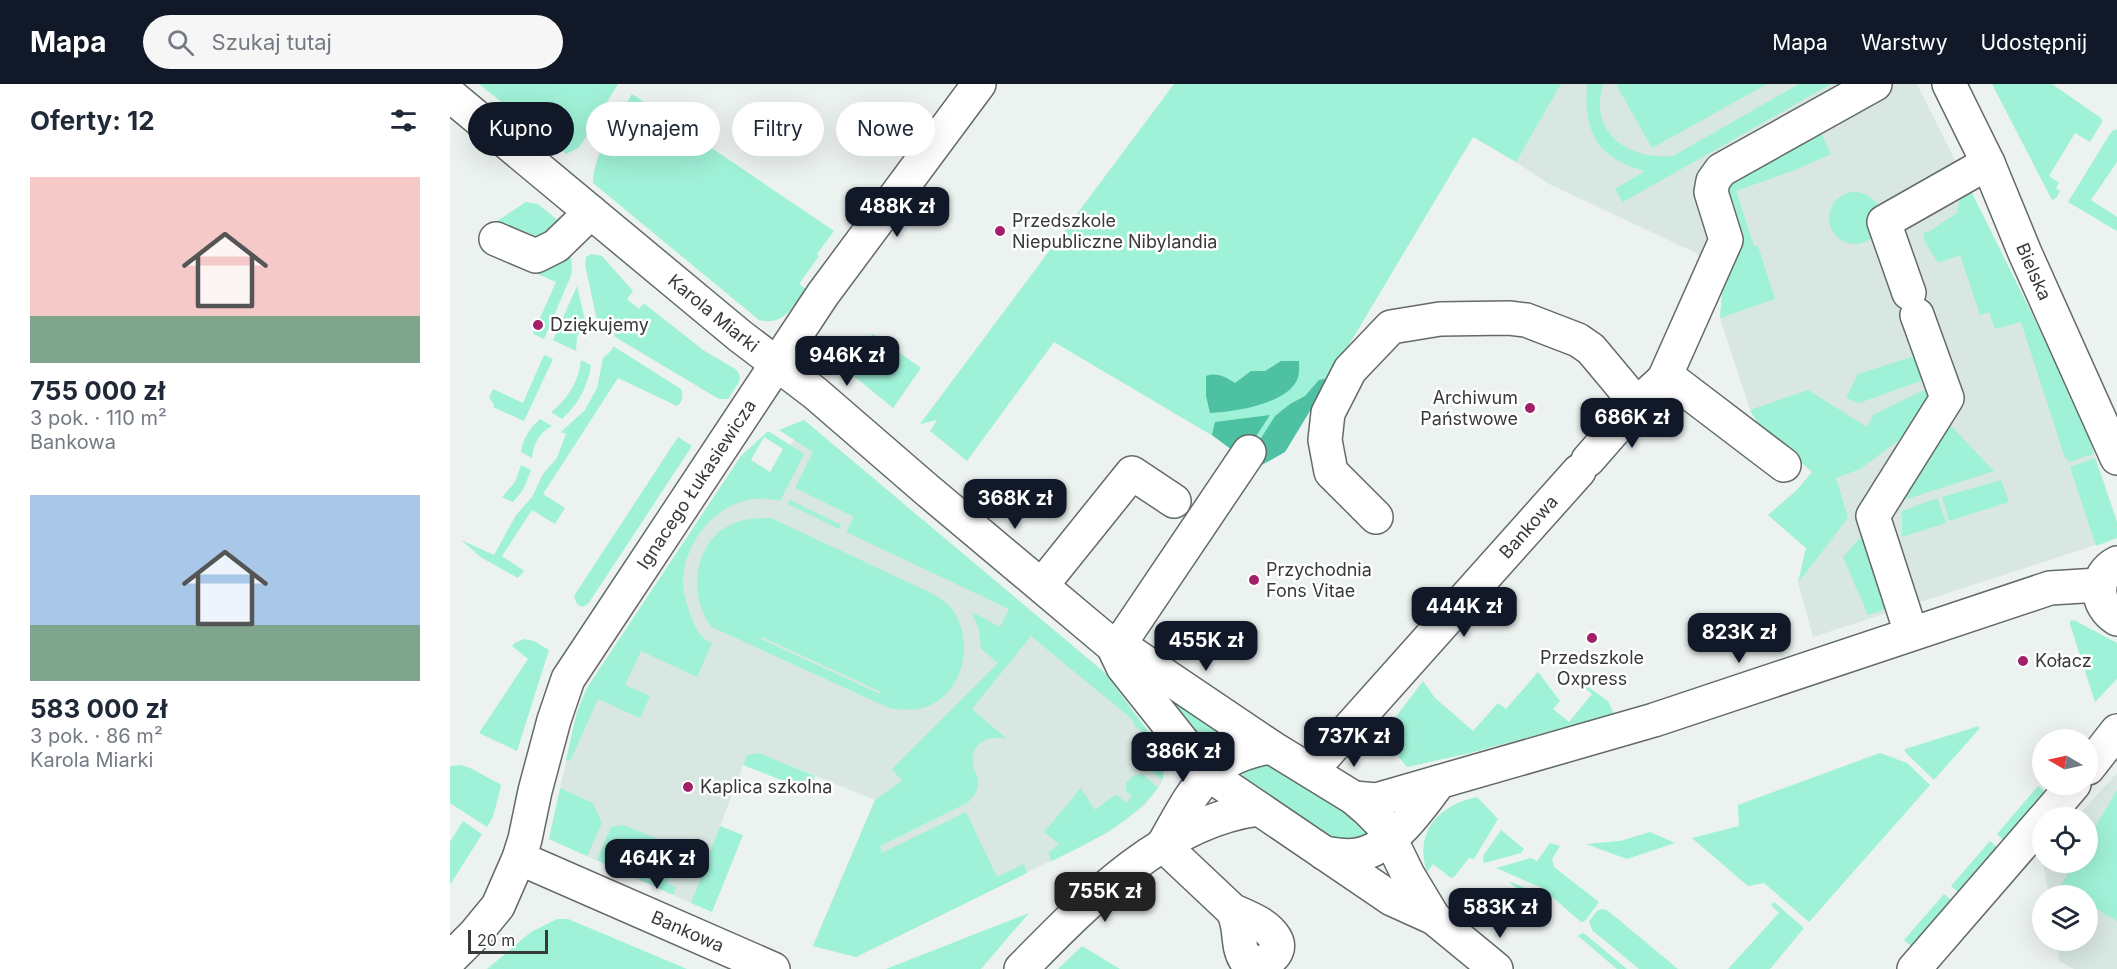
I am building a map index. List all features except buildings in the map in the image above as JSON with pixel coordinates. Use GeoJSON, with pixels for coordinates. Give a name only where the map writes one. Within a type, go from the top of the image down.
{"type":"FeatureCollection","features":[{"type":"Feature","properties":{"kind":"street","name":"Ignacego Łukasiewicza"},"geometry":{"type":"LineString","coordinates":[[519,858],[554,720],[568,679],[823,294],[980,84]]}},
{"type":"Feature","properties":{"kind":"street"},"geometry":{"type":"LineString","coordinates":[[1784,465],[1675,382],[1664,379],[1726,240],[1711,192],[1713,181],[1721,170],[1875,84]]}},
{"type":"Feature","properties":{"kind":"street","name":"Bielska"},"geometry":{"type":"LineString","coordinates":[[1949,84],[1988,163],[2025,253],[2117,458]]}},
{"type":"Feature","properties":{"kind":"street","name":"Karola Miarki"},"geometry":{"type":"LineString","coordinates":[[450,95],[776,364],[815,393],[1113,646],[1133,654],[1271,747],[1354,798],[1381,823],[1408,875],[1462,958],[1496,969]]}},
{"type":"Feature","properties":{"kind":"street"},"geometry":{"type":"LineString","coordinates":[[1911,633],[1873,516],[1947,398],[1884,222],[1988,163]]}},
{"type":"Feature","properties":{"kind":"street"},"geometry":{"type":"LineString","coordinates":[[496,239],[536,256],[556,246],[591,212]]}},
{"type":"Feature","properties":{"kind":"street"},"geometry":{"type":"LineString","coordinates":[[1376,517],[1331,472],[1325,440],[1328,413],[1350,370],[1391,327],[1440,319],[1509,318],[1526,321],[1578,340],[1591,349],[1638,404]]}},
{"type":"Feature","properties":{"kind":"street","name":"Bankowa"},"geometry":{"type":"LineString","coordinates":[[1311,771],[1638,404],[1664,379]]}},
{"type":"Feature","properties":{"kind":"street"},"geometry":{"type":"LineString","coordinates":[[1113,646],[1127,633],[1249,452]]}},
{"type":"Feature","properties":{"kind":"street"},"geometry":{"type":"LineString","coordinates":[[1042,585],[1132,473],[1174,501]]}},
{"type":"Feature","properties":{"kind":"street"},"geometry":{"type":"LineString","coordinates":[[1354,798],[1376,800],[1654,720],[2050,588],[2108,574],[2101,602],[2105,610],[2117,619]]}},
{"type":"Feature","properties":{"kind":"street","name":"Karola Miarki"},"geometry":{"type":"LineString","coordinates":[[1113,646],[1123,667],[1208,774],[1392,899],[1434,918]]}},
{"type":"Feature","properties":{"kind":"street"},"geometry":{"type":"LineString","coordinates":[[2098,755],[2117,731]]}},
{"type":"Feature","properties":{"kind":"street"},"geometry":{"type":"LineString","coordinates":[[1163,845],[1191,795],[1208,774],[1226,762],[1255,750],[1271,747]]}},
{"type":"Feature","properties":{"kind":"street"},"geometry":{"type":"LineString","coordinates":[[1324,854],[1354,856],[1371,850],[1390,838],[1411,819],[1439,782]]}},
{"type":"Feature","properties":{"kind":"street"},"geometry":{"type":"LineString","coordinates":[[2054,807],[2065,795]]}},
{"type":"Feature","properties":{"kind":"street"},"geometry":{"type":"LineString","coordinates":[[1021,969],[1082,910],[1138,861],[1163,845],[1213,820],[1240,811],[1259,809]]}},
{"type":"Feature","properties":{"kind":"street"},"geometry":{"type":"LineString","coordinates":[[1914,969],[2032,833]]}},
{"type":"Feature","properties":{"kind":"street"},"geometry":{"type":"LineString","coordinates":[[1163,845],[1232,909]]}},
{"type":"Feature","properties":{"kind":"street"},"geometry":{"type":"LineString","coordinates":[[450,959],[498,906],[519,858]]}},
{"type":"Feature","properties":{"kind":"street","name":"Bankowa"},"geometry":{"type":"LineString","coordinates":[[519,858],[773,969]]}},
{"type":"Feature","properties":{"kind":"shaded area"},"geometry":{"type":"Polygon","coordinates":[[[1561,84],[1917,84],[2081,413],[2117,522],[2117,538],[1813,637],[1798,583],[1806,548],[1768,515],[1797,490],[1812,472],[1759,425],[1750,410],[1720,318],[1723,281],[1696,253],[1549,184],[1516,162],[1561,84]]]}},
{"type":"Feature","properties":{"kind":"shaded area"},"geometry":{"type":"Polygon","coordinates":[[[806,422],[1105,673],[1161,749],[1166,763],[1161,784],[1144,806],[1107,833],[856,957],[813,946],[875,800],[759,753],[747,755],[691,903],[549,839],[577,712],[587,688],[741,456],[770,475],[806,422]]]}},
{"type":"Feature","properties":{"kind":"shaded area"},"geometry":{"type":"Polygon","coordinates":[[[2117,773],[2117,969],[2074,969],[2059,961],[2058,951],[2098,951],[2098,885],[2047,885],[2045,873],[2098,873],[2098,807],[2086,807],[2117,773]]]}},
{"type":"Feature","properties":{"kind":"green space"},"geometry":{"type":"Polygon","coordinates":[[[479,84],[618,84],[607,102],[586,102],[586,137],[574,150],[574,102],[501,102],[479,84]]]}},
{"type":"Feature","properties":{"kind":"green space"},"geometry":{"type":"Polygon","coordinates":[[[1174,84],[1561,84],[1516,162],[1473,137],[1285,452],[1232,450],[1218,439],[1054,342],[967,461],[930,431],[937,420],[920,424],[1174,84]]]}},
{"type":"Feature","properties":{"kind":"green space"},"geometry":{"type":"Polygon","coordinates":[[[1587,84],[1603,84],[1600,101],[1601,116],[1615,140],[1641,153],[1673,156],[1799,84],[1831,84],[1623,202],[1615,189],[1645,171],[1616,159],[1597,141],[1588,116],[1587,84]]]}},
{"type":"Feature","properties":{"kind":"green space"},"geometry":{"type":"Polygon","coordinates":[[[1616,84],[1767,84],[1652,148],[1616,84]]]}},
{"type":"Feature","properties":{"kind":"green space"},"geometry":{"type":"Polygon","coordinates":[[[1992,84],[2052,84],[2101,118],[2102,122],[2090,142],[2075,133],[2049,176],[2059,183],[2056,188],[2060,191],[2056,198],[2052,200],[1992,84]]]}},
{"type":"Feature","properties":{"kind":"green space"},"geometry":{"type":"Polygon","coordinates":[[[632,94],[644,102],[627,102],[632,94]]]}},
{"type":"Feature","properties":{"kind":"green space"},"geometry":{"type":"Polygon","coordinates":[[[1818,126],[1831,154],[1795,170],[1736,191],[1754,246],[1758,246],[1775,299],[1720,318],[1723,281],[1720,189],[1818,126]]]}},
{"type":"Feature","properties":{"kind":"green space"},"geometry":{"type":"Polygon","coordinates":[[[2117,129],[2117,162],[2091,200],[2117,217],[2117,231],[2068,202],[2112,131],[2117,129]]]}},
{"type":"Feature","properties":{"kind":"green space"},"geometry":{"type":"Polygon","coordinates":[[[720,154],[834,231],[799,284],[806,289],[792,308],[781,318],[768,321],[759,320],[593,183],[598,156],[720,156],[720,154]]]}},
{"type":"Feature","properties":{"kind":"green space"},"geometry":{"type":"Polygon","coordinates":[[[1969,187],[2081,413],[2094,454],[2069,462],[2065,458],[2021,322],[1995,329],[1989,312],[1980,315],[1960,255],[1938,263],[1924,240],[1924,232],[1927,233],[1957,213],[1961,191],[1969,187]]]}},
{"type":"Feature","properties":{"kind":"green space"},"geometry":{"type":"Polygon","coordinates":[[[1855,192],[1865,194],[1873,200],[1879,208],[1881,218],[1879,228],[1873,236],[1865,242],[1855,244],[1845,242],[1837,236],[1831,228],[1829,218],[1831,208],[1837,200],[1845,194],[1855,192]]]}},
{"type":"Feature","properties":{"kind":"green space"},"geometry":{"type":"Polygon","coordinates":[[[526,202],[538,204],[561,223],[558,228],[533,240],[494,223],[526,202]]]}},
{"type":"Feature","properties":{"kind":"green space"},"geometry":{"type":"Polygon","coordinates":[[[591,254],[602,256],[633,291],[627,299],[639,309],[643,304],[646,305],[703,350],[737,370],[740,377],[739,382],[728,399],[719,399],[615,337],[613,328],[597,320],[585,265],[586,257],[591,254]]]}},
{"type":"Feature","properties":{"kind":"green space"},"geometry":{"type":"Polygon","coordinates":[[[571,255],[570,278],[544,339],[533,334],[556,282],[538,274],[539,270],[571,255]]]}},
{"type":"Feature","properties":{"kind":"green space"},"geometry":{"type":"Polygon","coordinates":[[[577,286],[586,324],[577,336],[576,351],[553,340],[577,286]]]}},
{"type":"Feature","properties":{"kind":"green space"},"geometry":{"type":"Polygon","coordinates":[[[873,334],[921,368],[893,408],[843,367],[873,334]]]}},
{"type":"Feature","properties":{"kind":"green space"},"geometry":{"type":"Polygon","coordinates":[[[613,346],[681,389],[681,401],[677,406],[618,378],[543,494],[565,508],[555,524],[532,510],[502,556],[524,571],[518,578],[482,558],[461,540],[494,555],[516,515],[532,497],[543,474],[557,458],[566,434],[561,432],[585,410],[597,388],[603,358],[613,346]]]}},
{"type":"Feature","properties":{"kind":"green space"},"geometry":{"type":"Polygon","coordinates":[[[544,355],[553,359],[524,421],[493,407],[494,404],[489,398],[493,389],[523,403],[544,355]]]}},
{"type":"Feature","properties":{"kind":"green space"},"geometry":{"type":"Polygon","coordinates":[[[1915,356],[1926,379],[1859,403],[1846,398],[1858,374],[1915,356]]]}},
{"type":"Feature","properties":{"kind":"green space"},"geometry":{"type":"Polygon","coordinates":[[[581,360],[591,365],[587,380],[581,395],[562,419],[551,412],[572,389],[581,360]]]}},
{"type":"Feature","properties":{"kind":"green space"},"geometry":{"type":"Polygon","coordinates":[[[1281,361],[1299,361],[1297,380],[1282,395],[1258,405],[1210,413],[1206,396],[1206,376],[1218,375],[1235,383],[1251,371],[1265,371],[1281,361]]]}},
{"type":"Feature","properties":{"kind":"green space"},"geometry":{"type":"Polygon","coordinates":[[[1330,378],[1285,452],[1251,471],[1251,454],[1275,416],[1305,396],[1319,380],[1330,378]]]}},
{"type":"Feature","properties":{"kind":"green space"},"geometry":{"type":"Polygon","coordinates":[[[1930,387],[1938,411],[1860,469],[1836,478],[1848,518],[1798,583],[1806,548],[1768,515],[1797,490],[1812,472],[1759,425],[1750,410],[1808,390],[1867,427],[1873,415],[1930,387]]]}},
{"type":"Feature","properties":{"kind":"green space"},"geometry":{"type":"Polygon","coordinates":[[[1270,415],[1247,450],[1232,450],[1212,435],[1215,422],[1270,415]]]}},
{"type":"Feature","properties":{"kind":"green space"},"geometry":{"type":"Polygon","coordinates":[[[540,419],[552,426],[538,439],[532,458],[521,452],[523,442],[540,419]]]}},
{"type":"Feature","properties":{"kind":"green space"},"geometry":{"type":"Polygon","coordinates":[[[804,420],[1105,673],[1161,749],[1166,763],[1162,781],[1147,765],[1143,757],[1148,736],[1134,725],[1133,720],[1031,636],[972,709],[1007,739],[987,739],[974,751],[973,765],[978,781],[973,797],[967,803],[880,846],[882,853],[966,812],[997,877],[1024,864],[1027,873],[856,957],[813,946],[875,800],[902,781],[892,769],[998,663],[981,649],[979,630],[972,612],[1000,627],[1009,609],[846,532],[854,517],[795,488],[813,452],[779,430],[804,420]]]}},
{"type":"Feature","properties":{"kind":"green space"},"geometry":{"type":"Polygon","coordinates":[[[1949,424],[1994,471],[1907,499],[1901,497],[1949,424]]]}},
{"type":"Feature","properties":{"kind":"green space"},"geometry":{"type":"Polygon","coordinates":[[[768,431],[804,454],[780,501],[762,498],[729,507],[714,517],[702,530],[693,545],[686,562],[683,579],[684,594],[697,630],[712,643],[697,677],[641,651],[625,685],[650,696],[640,718],[598,699],[570,761],[566,760],[577,712],[587,688],[741,456],[768,431]],[[764,437],[751,460],[770,472],[783,449],[764,437]]]}},
{"type":"Feature","properties":{"kind":"green space"},"geometry":{"type":"Polygon","coordinates":[[[678,437],[692,446],[588,604],[582,607],[577,604],[574,596],[678,437]]]}},
{"type":"Feature","properties":{"kind":"green space"},"geometry":{"type":"Polygon","coordinates":[[[2095,458],[2117,522],[2117,538],[2096,546],[2070,467],[2095,458]]]}},
{"type":"Feature","properties":{"kind":"green space"},"geometry":{"type":"Polygon","coordinates":[[[521,465],[531,470],[523,490],[513,502],[502,497],[515,482],[521,465]]]}},
{"type":"Feature","properties":{"kind":"green space"},"geometry":{"type":"Polygon","coordinates":[[[2001,480],[2009,502],[1949,521],[1942,497],[2001,480]]]}},
{"type":"Feature","properties":{"kind":"green space"},"geometry":{"type":"Polygon","coordinates":[[[1938,499],[1946,523],[1902,537],[1902,511],[1938,499]]]}},
{"type":"Feature","properties":{"kind":"green space"},"geometry":{"type":"Polygon","coordinates":[[[790,500],[841,525],[839,529],[788,504],[790,500]]]}},
{"type":"Feature","properties":{"kind":"green space"},"geometry":{"type":"Polygon","coordinates":[[[771,518],[931,593],[948,604],[959,622],[964,650],[957,678],[939,700],[917,709],[889,708],[712,627],[704,615],[697,587],[698,572],[708,544],[730,525],[745,520],[771,518]],[[762,637],[761,639],[880,694],[881,692],[762,637]]]}},
{"type":"Feature","properties":{"kind":"green space"},"geometry":{"type":"Polygon","coordinates":[[[1861,537],[1873,543],[1889,608],[1868,615],[1843,557],[1861,537]]]}},
{"type":"Feature","properties":{"kind":"green space"},"geometry":{"type":"Polygon","coordinates":[[[2074,620],[2117,643],[2117,679],[2095,702],[2070,624],[2070,621],[2074,620]]]}},
{"type":"Feature","properties":{"kind":"green space"},"geometry":{"type":"Polygon","coordinates":[[[524,639],[534,641],[549,650],[517,751],[479,733],[528,659],[512,646],[524,639]]]}},
{"type":"Feature","properties":{"kind":"green space"},"geometry":{"type":"Polygon","coordinates":[[[1538,672],[1560,701],[1553,709],[1569,722],[1592,694],[1576,681],[1577,679],[1608,701],[1614,714],[1470,753],[1407,767],[1389,745],[1389,726],[1423,681],[1435,698],[1473,731],[1498,703],[1506,709],[1538,672]]]}},
{"type":"Feature","properties":{"kind":"green space"},"geometry":{"type":"Polygon","coordinates":[[[1152,685],[1240,739],[1211,760],[1152,685]]]}},
{"type":"Feature","properties":{"kind":"green space"},"geometry":{"type":"Polygon","coordinates":[[[1979,726],[1979,729],[1934,780],[1905,752],[1905,749],[1979,726]]]}},
{"type":"Feature","properties":{"kind":"green space"},"geometry":{"type":"Polygon","coordinates":[[[759,753],[815,776],[809,791],[743,765],[747,755],[759,753]]]}},
{"type":"Feature","properties":{"kind":"green space"},"geometry":{"type":"Polygon","coordinates":[[[1880,753],[1907,763],[1930,785],[1809,922],[1764,883],[1748,886],[1692,838],[1739,826],[1738,805],[1880,753]]]}},
{"type":"Feature","properties":{"kind":"green space"},"geometry":{"type":"Polygon","coordinates":[[[1270,760],[1354,808],[1369,835],[1337,846],[1242,780],[1244,767],[1270,760]]]}},
{"type":"Feature","properties":{"kind":"green space"},"geometry":{"type":"Polygon","coordinates":[[[461,765],[501,786],[493,817],[487,827],[450,803],[450,766],[461,765]]]}},
{"type":"Feature","properties":{"kind":"green space"},"geometry":{"type":"Polygon","coordinates":[[[1143,774],[1158,788],[1147,801],[1123,822],[1052,861],[1048,853],[1059,844],[1044,832],[1081,788],[1095,810],[1117,795],[1126,803],[1132,796],[1126,791],[1126,783],[1134,775],[1143,774]]]}},
{"type":"Feature","properties":{"kind":"green space"},"geometry":{"type":"Polygon","coordinates":[[[560,788],[593,803],[602,823],[587,856],[549,839],[560,788]]]}},
{"type":"Feature","properties":{"kind":"green space"},"geometry":{"type":"Polygon","coordinates":[[[2117,790],[2117,921],[2098,910],[2098,885],[2061,885],[2068,873],[2098,873],[2098,822],[2117,790]]]}},
{"type":"Feature","properties":{"kind":"green space"},"geometry":{"type":"Polygon","coordinates":[[[2032,793],[2032,795],[2042,795],[2003,840],[1997,834],[2032,793]]]}},
{"type":"Feature","properties":{"kind":"green space"},"geometry":{"type":"Polygon","coordinates":[[[1477,797],[1498,819],[1474,859],[1469,858],[1451,878],[1433,864],[1427,872],[1424,845],[1433,822],[1451,806],[1477,797]]]}},
{"type":"Feature","properties":{"kind":"green space"},"geometry":{"type":"Polygon","coordinates":[[[463,821],[482,834],[450,885],[450,842],[463,821]]]}},
{"type":"Feature","properties":{"kind":"green space"},"geometry":{"type":"Polygon","coordinates":[[[623,825],[683,849],[687,860],[683,869],[675,866],[667,883],[676,887],[673,895],[597,860],[611,827],[623,825]]]}},
{"type":"Feature","properties":{"kind":"green space"},"geometry":{"type":"Polygon","coordinates":[[[720,826],[743,835],[712,912],[691,903],[720,826]]]}},
{"type":"Feature","properties":{"kind":"green space"},"geometry":{"type":"Polygon","coordinates":[[[1501,830],[1524,849],[1521,853],[1484,863],[1483,856],[1501,830]]]}},
{"type":"Feature","properties":{"kind":"green space"},"geometry":{"type":"Polygon","coordinates":[[[1650,832],[1675,843],[1627,859],[1586,844],[1620,841],[1650,832]]]}},
{"type":"Feature","properties":{"kind":"green space"},"geometry":{"type":"Polygon","coordinates":[[[1990,841],[1997,847],[1958,892],[1951,886],[1990,841]]]}},
{"type":"Feature","properties":{"kind":"green space"},"geometry":{"type":"Polygon","coordinates":[[[1550,843],[1560,846],[1552,859],[1554,867],[1599,902],[1585,921],[1581,922],[1542,888],[1496,868],[1531,858],[1537,861],[1550,843]]]}},
{"type":"Feature","properties":{"kind":"green space"},"geometry":{"type":"Polygon","coordinates":[[[1511,882],[1536,893],[1549,903],[1545,911],[1536,903],[1532,907],[1518,895],[1521,891],[1511,882]]]}},
{"type":"Feature","properties":{"kind":"green space"},"geometry":{"type":"Polygon","coordinates":[[[1944,894],[1951,900],[1911,946],[1904,940],[1944,894]]]}},
{"type":"Feature","properties":{"kind":"green space"},"geometry":{"type":"Polygon","coordinates":[[[1774,902],[1804,928],[1770,969],[1728,969],[1779,913],[1771,905],[1774,902]]]}},
{"type":"Feature","properties":{"kind":"green space"},"geometry":{"type":"Polygon","coordinates":[[[1607,910],[1678,969],[1639,969],[1592,930],[1589,921],[1597,911],[1607,910]]]}},
{"type":"Feature","properties":{"kind":"green space"},"geometry":{"type":"Polygon","coordinates":[[[1029,913],[981,969],[886,969],[1029,913]]]}},
{"type":"Feature","properties":{"kind":"green space"},"geometry":{"type":"Polygon","coordinates":[[[557,919],[568,919],[687,969],[487,969],[531,932],[557,919]]]}},
{"type":"Feature","properties":{"kind":"green space"},"geometry":{"type":"Polygon","coordinates":[[[1582,933],[1627,969],[1617,969],[1578,936],[1582,933]]]}},
{"type":"Feature","properties":{"kind":"green space"},"geometry":{"type":"Polygon","coordinates":[[[1082,946],[1120,969],[1058,969],[1082,946]]]}},
{"type":"Feature","properties":{"kind":"place","name":"Przedszkole Niepubliczne Nibylandia"},"geometry":{"type":"Point","coordinates":[1000,231]}},
{"type":"Feature","properties":{"kind":"place","name":"Dziękujemy"},"geometry":{"type":"Point","coordinates":[538,325]}},
{"type":"Feature","properties":{"kind":"place","name":"Archiwum Państwowe"},"geometry":{"type":"Point","coordinates":[1530,408]}},
{"type":"Feature","properties":{"kind":"place","name":"Przychodnia Fons Vitae"},"geometry":{"type":"Point","coordinates":[1254,580]}},
{"type":"Feature","properties":{"kind":"place","name":"Przedszkole Oxpress"},"geometry":{"type":"Point","coordinates":[1592,638]}},
{"type":"Feature","properties":{"kind":"place","name":"Kołacz"},"geometry":{"type":"Point","coordinates":[2023,661]}},
{"type":"Feature","properties":{"kind":"place","name":"Kaplica szkolna"},"geometry":{"type":"Point","coordinates":[688,787]}}]}
